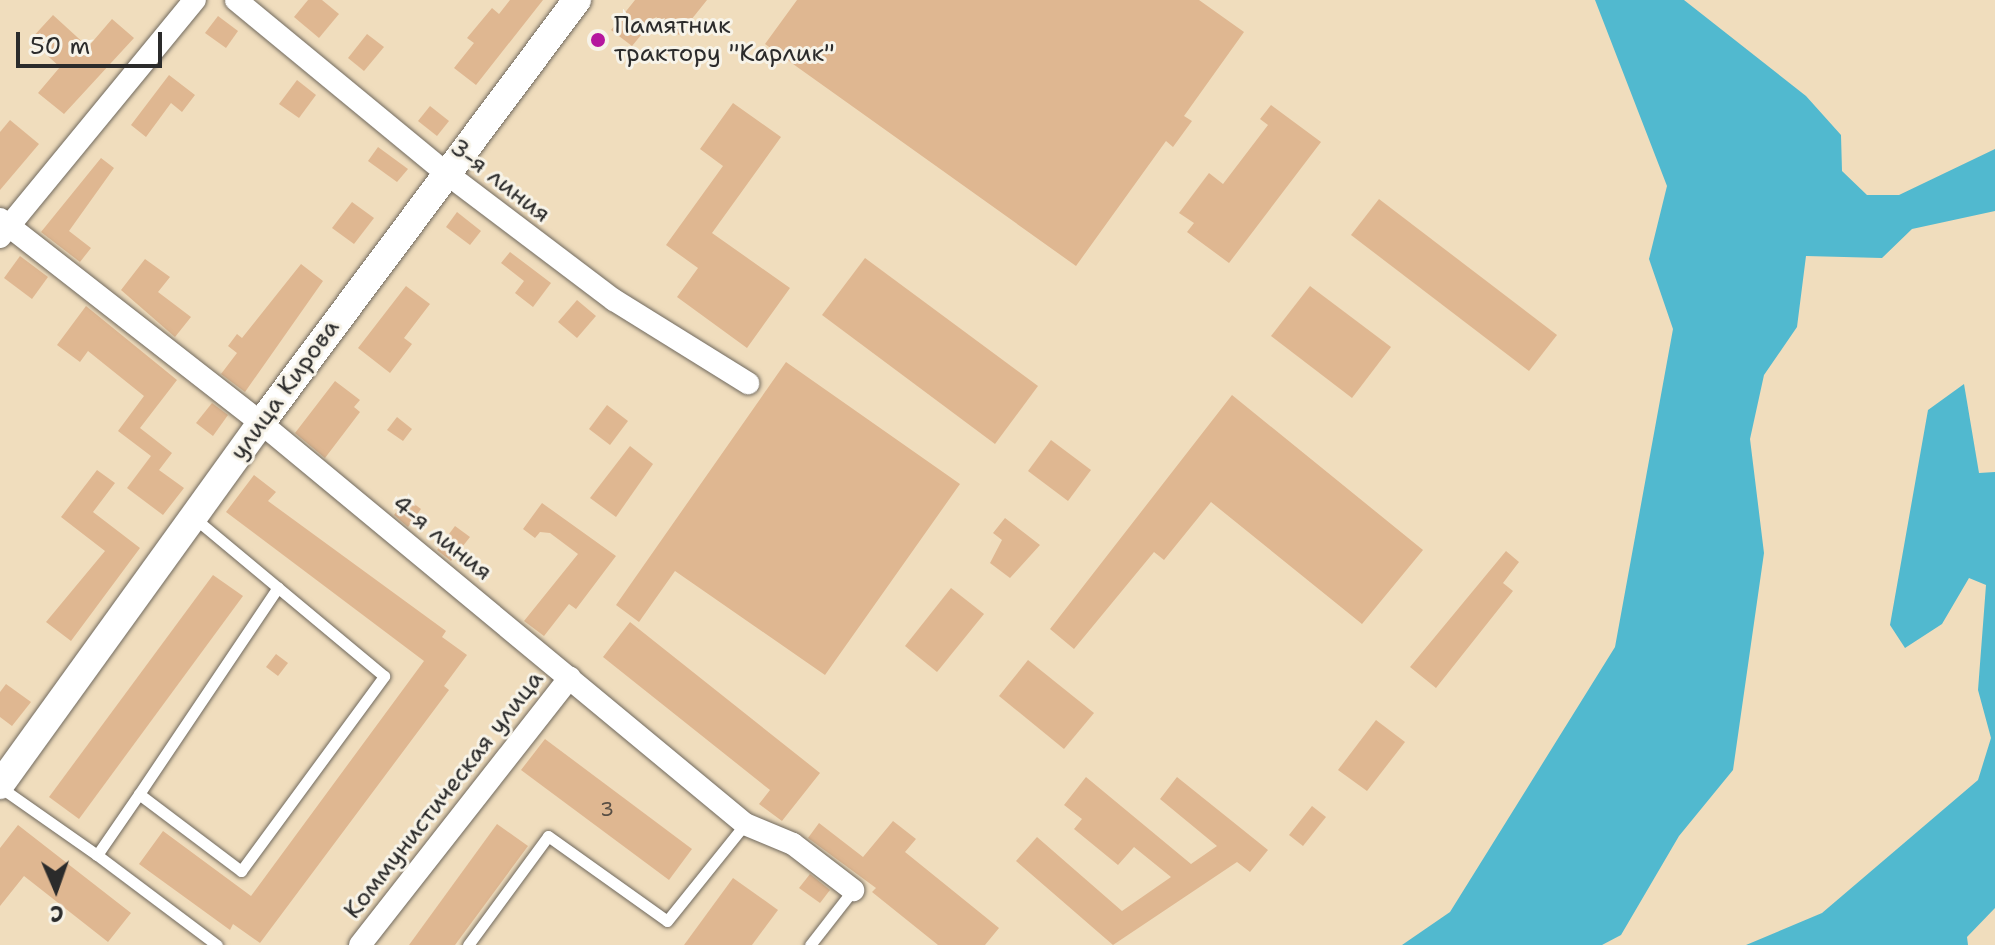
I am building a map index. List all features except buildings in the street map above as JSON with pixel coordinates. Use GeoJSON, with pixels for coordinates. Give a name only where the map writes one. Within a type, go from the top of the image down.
{"type":"FeatureCollection","features":[{"type":"Feature","properties":{"kind":"street"},"geometry":{"type":"LineString","coordinates":[[3,228],[195,0]]}},
{"type":"Feature","properties":{"kind":"street","name":"3-я линия"},"geometry":{"type":"LineString","coordinates":[[236,0],[446,173],[614,300],[748,383]]}},
{"type":"Feature","properties":{"kind":"street","name":"улица Кирова"},"geometry":{"type":"LineString","coordinates":[[0,786],[261,423],[577,0]]}},
{"type":"Feature","properties":{"kind":"street","name":"4-я линия"},"geometry":{"type":"LineString","coordinates":[[3,228],[261,423],[745,824],[793,844],[853,890]]}},
{"type":"Feature","properties":{"kind":"street","name":"Коммунистическая улица"},"geometry":{"type":"LineString","coordinates":[[360,945],[570,677]]}},
{"type":"Feature","properties":{"kind":"lane"},"geometry":{"type":"LineString","coordinates":[[139,794],[241,871],[384,676],[193,517]]}},
{"type":"Feature","properties":{"kind":"lane"},"geometry":{"type":"LineString","coordinates":[[97,855],[278,587]]}},
{"type":"Feature","properties":{"kind":"lane"},"geometry":{"type":"LineString","coordinates":[[0,786],[217,945]]}},
{"type":"Feature","properties":{"kind":"lane"},"geometry":{"type":"LineString","coordinates":[[468,945],[548,836],[667,921],[745,824]]}},
{"type":"Feature","properties":{"kind":"lane"},"geometry":{"type":"LineString","coordinates":[[810,945],[853,890]]}},
{"type":"Feature","properties":{"kind":"water"},"geometry":{"type":"Polygon","coordinates":[[[1595,0],[1684,0],[1806,96],[1841,135],[1842,171],[1867,195],[1899,195],[1995,149],[1995,211],[1912,229],[1882,258],[1806,256],[1797,327],[1764,375],[1750,439],[1764,553],[1733,770],[1679,836],[1621,935],[1602,945],[1402,945],[1450,912],[1615,647],[1673,329],[1649,259],[1667,186],[1595,0]]]}},
{"type":"Feature","properties":{"kind":"water"},"geometry":{"type":"Polygon","coordinates":[[[1964,384],[1979,473],[1995,472],[1995,908],[1967,937],[1968,945],[1746,945],[1822,913],[1978,780],[1991,738],[1978,690],[1986,585],[1969,578],[1942,624],[1905,648],[1890,625],[1928,410],[1964,384]]]}},
{"type":"Feature","properties":{"kind":"place","name":"Памятник трактору \"Карлик\""},"geometry":{"type":"Point","coordinates":[598,40]}}]}
